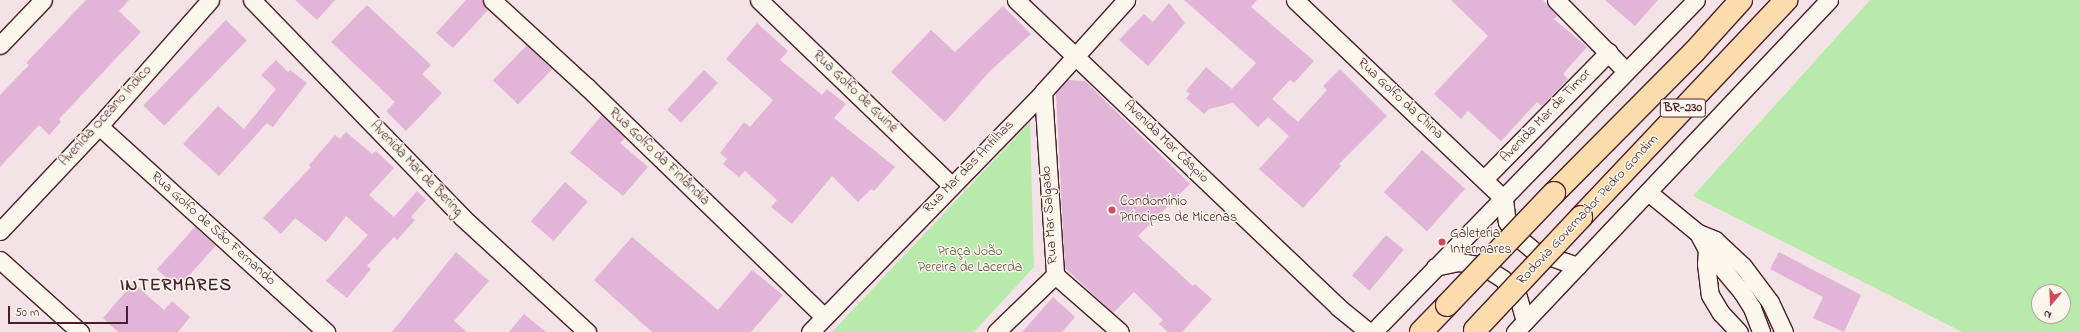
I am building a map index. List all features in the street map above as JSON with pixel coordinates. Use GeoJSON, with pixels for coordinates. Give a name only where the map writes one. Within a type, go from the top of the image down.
{"type":"FeatureCollection","features":[{"type":"Feature","properties":{"kind":"highway","name":"BR-230"},"geometry":{"type":"LineString","coordinates":[[1421,332],[1554,193],[1694,52],[1741,0]]}},
{"type":"Feature","properties":{"kind":"highway","name":"Rodovia Governador Pedro Gondim"},"geometry":{"type":"LineString","coordinates":[[1474,331],[1786,0]]}},
{"type":"Feature","properties":{"kind":"street"},"geometry":{"type":"LineString","coordinates":[[0,45],[42,0]]}},
{"type":"Feature","properties":{"kind":"street","name":"Avenida Oceano Índico"},"geometry":{"type":"LineString","coordinates":[[0,231],[99,126],[210,0]]}},
{"type":"Feature","properties":{"kind":"street","name":"Avenida Mar de Bering"},"geometry":{"type":"LineString","coordinates":[[252,0],[462,217],[587,332]]}},
{"type":"Feature","properties":{"kind":"street","name":"Rua Golfo da Finlândia"},"geometry":{"type":"LineString","coordinates":[[492,0],[592,92],[824,317]]}},
{"type":"Feature","properties":{"kind":"street","name":"Rua Golfo de Guiné"},"geometry":{"type":"LineString","coordinates":[[759,0],[951,185]]}},
{"type":"Feature","properties":{"kind":"street","name":"Avenida Mar Cáspio"},"geometry":{"type":"LineString","coordinates":[[1016,0],[1338,307],[1369,332]]}},
{"type":"Feature","properties":{"kind":"street","name":"Rua Mar das Antilhas"},"geometry":{"type":"LineString","coordinates":[[810,332],[951,185],[1043,92],[1126,0]]}},
{"type":"Feature","properties":{"kind":"street","name":"Rua Golfo da China"},"geometry":{"type":"LineString","coordinates":[[1295,0],[1504,199]]}},
{"type":"Feature","properties":{"kind":"street"},"geometry":{"type":"LineString","coordinates":[[1556,0],[1626,71]]}},
{"type":"Feature","properties":{"kind":"street"},"geometry":{"type":"LineString","coordinates":[[1373,332],[1696,0]]}},
{"type":"Feature","properties":{"kind":"street"},"geometry":{"type":"LineString","coordinates":[[1520,326],[1829,0]]}},
{"type":"Feature","properties":{"kind":"street","name":"Avenida Mar de Timor"},"geometry":{"type":"LineString","coordinates":[[1484,179],[1608,52]]}},
{"type":"Feature","properties":{"kind":"street","name":"Rua Mar Salgado"},"geometry":{"type":"LineString","coordinates":[[1043,92],[1054,275],[1120,332]]}},
{"type":"Feature","properties":{"kind":"street","name":"Rua Golfo de São Fernando"},"geometry":{"type":"LineString","coordinates":[[99,126],[326,332]]}},
{"type":"Feature","properties":{"kind":"street"},"geometry":{"type":"LineString","coordinates":[[1648,192],[1711,245],[1743,266],[1770,302],[1784,332]]}},
{"type":"Feature","properties":{"kind":"street"},"geometry":{"type":"LineString","coordinates":[[1504,199],[1507,222],[1521,240],[1534,251],[1577,266]]}},
{"type":"Feature","properties":{"kind":"street"},"geometry":{"type":"LineString","coordinates":[[1711,245],[1706,264],[1710,295],[1721,313],[1739,332]]}},
{"type":"Feature","properties":{"kind":"street"},"geometry":{"type":"LineString","coordinates":[[1711,245],[1752,308],[1762,332]]}},
{"type":"Feature","properties":{"kind":"street"},"geometry":{"type":"LineString","coordinates":[[0,260],[80,332]]}},
{"type":"Feature","properties":{"kind":"street"},"geometry":{"type":"LineString","coordinates":[[1435,267],[1459,262],[1488,269],[1503,278],[1518,297],[1520,326]]}},
{"type":"Feature","properties":{"kind":"street"},"geometry":{"type":"LineString","coordinates":[[996,332],[1054,275]]}},
{"type":"Feature","properties":{"kind":"green space"},"geometry":{"type":"Polygon","coordinates":[[[1870,0],[2079,0],[2079,332],[1962,332],[1693,196],[1870,0]]]}},
{"type":"Feature","properties":{"kind":"green space","name":"Praça João Pereira de Lacerda"},"geometry":{"type":"Polygon","coordinates":[[[1030,122],[1034,267],[974,332],[832,332],[1030,122]]]}},
{"type":"Feature","properties":{"kind":"building"},"geometry":{"type":"Polygon","coordinates":[[[86,0],[129,0],[119,11],[141,32],[59,119],[61,122],[49,135],[39,125],[0,167],[0,95],[29,65],[26,63],[86,0]]]}},
{"type":"Feature","properties":{"kind":"building"},"geometry":{"type":"Polygon","coordinates":[[[295,0],[335,0],[317,20],[295,0]]]}},
{"type":"Feature","properties":{"kind":"building"},"geometry":{"type":"Polygon","coordinates":[[[466,0],[482,0],[488,10],[453,48],[436,33],[466,0]]]}},
{"type":"Feature","properties":{"kind":"building"},"geometry":{"type":"Polygon","coordinates":[[[1184,0],[1257,0],[1251,7],[1314,61],[1294,83],[1290,80],[1272,99],[1298,122],[1327,90],[1323,86],[1340,69],[1387,116],[1339,164],[1341,166],[1303,208],[1259,169],[1289,136],[1268,117],[1258,127],[1233,103],[1209,109],[1204,114],[1186,98],[1190,94],[1186,91],[1206,67],[1232,89],[1256,63],[1184,0]]]}},
{"type":"Feature","properties":{"kind":"building"},"geometry":{"type":"Polygon","coordinates":[[[1451,0],[1543,0],[1557,16],[1554,19],[1587,47],[1563,74],[1568,79],[1542,106],[1537,102],[1501,141],[1468,111],[1461,119],[1434,94],[1488,36],[1451,0]]]}},
{"type":"Feature","properties":{"kind":"building"},"geometry":{"type":"Polygon","coordinates":[[[1605,0],[1658,0],[1635,26],[1605,0]]]}},
{"type":"Feature","properties":{"kind":"building"},"geometry":{"type":"Polygon","coordinates":[[[1169,3],[1185,23],[1148,66],[1119,40],[1144,14],[1153,22],[1169,3]]]}},
{"type":"Feature","properties":{"kind":"building"},"geometry":{"type":"Polygon","coordinates":[[[367,5],[431,65],[422,74],[442,93],[406,131],[386,111],[395,102],[331,42],[367,5]]]}},
{"type":"Feature","properties":{"kind":"building"},"geometry":{"type":"Polygon","coordinates":[[[1003,6],[1031,34],[990,71],[945,122],[891,72],[931,30],[955,52],[1003,6]]]}},
{"type":"Feature","properties":{"kind":"building"},"geometry":{"type":"Polygon","coordinates":[[[226,20],[247,40],[164,126],[143,106],[226,20]]]}},
{"type":"Feature","properties":{"kind":"building"},"geometry":{"type":"Polygon","coordinates":[[[757,23],[788,51],[780,60],[822,95],[827,89],[846,104],[834,118],[895,167],[874,191],[871,189],[858,202],[832,176],[792,224],[771,207],[777,200],[745,171],[739,177],[723,164],[727,159],[720,153],[744,122],[750,127],[773,100],[726,59],[757,23]]]}},
{"type":"Feature","properties":{"kind":"building"},"geometry":{"type":"Polygon","coordinates":[[[527,45],[552,69],[518,105],[493,80],[527,45]]]}},
{"type":"Feature","properties":{"kind":"building"},"geometry":{"type":"Polygon","coordinates":[[[276,60],[288,72],[290,70],[307,83],[273,127],[267,123],[219,176],[183,144],[218,106],[244,129],[276,89],[261,75],[276,60]]]}},
{"type":"Feature","properties":{"kind":"building"},"geometry":{"type":"Polygon","coordinates":[[[704,70],[718,83],[681,122],[667,109],[704,70]]]}},
{"type":"Feature","properties":{"kind":"building","name":"Condomínio Príncipes de Micenas"},"geometry":{"type":"Polygon","coordinates":[[[1068,80],[1085,81],[1190,184],[1138,236],[1193,286],[1195,284],[1212,299],[1182,332],[1168,332],[1159,324],[1163,320],[1134,292],[1113,313],[1065,268],[1056,93],[1068,80]]]}},
{"type":"Feature","properties":{"kind":"building"},"geometry":{"type":"Polygon","coordinates":[[[602,115],[625,138],[620,143],[648,167],[623,196],[570,153],[602,115]]]}},
{"type":"Feature","properties":{"kind":"building"},"geometry":{"type":"Polygon","coordinates":[[[346,132],[372,154],[376,151],[394,168],[369,195],[394,217],[417,191],[426,200],[411,217],[415,220],[397,240],[394,237],[367,266],[371,269],[347,298],[326,281],[368,235],[346,216],[326,242],[295,218],[281,234],[263,218],[311,167],[309,165],[335,135],[340,139],[346,132]]]}},
{"type":"Feature","properties":{"kind":"building"},"geometry":{"type":"Polygon","coordinates":[[[1422,150],[1465,189],[1427,231],[1384,192],[1422,150]]]}},
{"type":"Feature","properties":{"kind":"building"},"geometry":{"type":"Polygon","coordinates":[[[565,182],[588,202],[554,241],[531,221],[565,182]]]}},
{"type":"Feature","properties":{"kind":"building"},"geometry":{"type":"Polygon","coordinates":[[[195,227],[216,246],[178,288],[157,269],[195,227]]]}},
{"type":"Feature","properties":{"kind":"building"},"geometry":{"type":"Polygon","coordinates":[[[1386,235],[1404,250],[1370,290],[1352,276],[1386,235]]]}},
{"type":"Feature","properties":{"kind":"building"},"geometry":{"type":"Polygon","coordinates":[[[632,237],[718,310],[752,270],[783,295],[751,332],[652,332],[594,280],[632,237]]]}},
{"type":"Feature","properties":{"kind":"building"},"geometry":{"type":"Polygon","coordinates":[[[456,252],[489,281],[454,321],[467,332],[392,332],[456,252]]]}},
{"type":"Feature","properties":{"kind":"building"},"geometry":{"type":"Polygon","coordinates":[[[1779,252],[1861,295],[1844,332],[1813,318],[1823,297],[1770,269],[1779,252]]]}},
{"type":"Feature","properties":{"kind":"building"},"geometry":{"type":"Polygon","coordinates":[[[133,283],[164,310],[172,301],[190,317],[178,332],[118,332],[103,318],[133,283]]]}},
{"type":"Feature","properties":{"kind":"building"},"geometry":{"type":"Polygon","coordinates":[[[1053,297],[1075,317],[1062,332],[1022,332],[1053,297]]]}},
{"type":"Feature","properties":{"kind":"building"},"geometry":{"type":"Polygon","coordinates":[[[524,314],[546,332],[509,332],[524,314]]]}},
{"type":"Feature","properties":{"kind":"place","name":"Condomínio Príncipes de Micenas"},"geometry":{"type":"Point","coordinates":[1112,210]}},
{"type":"Feature","properties":{"kind":"place","name":"Galeteria Intermares"},"geometry":{"type":"Point","coordinates":[1442,242]}},
{"type":"Feature","properties":{"kind":"district","name":"INTERMARES"},"geometry":{"type":"Point","coordinates":[176,286]}}]}
